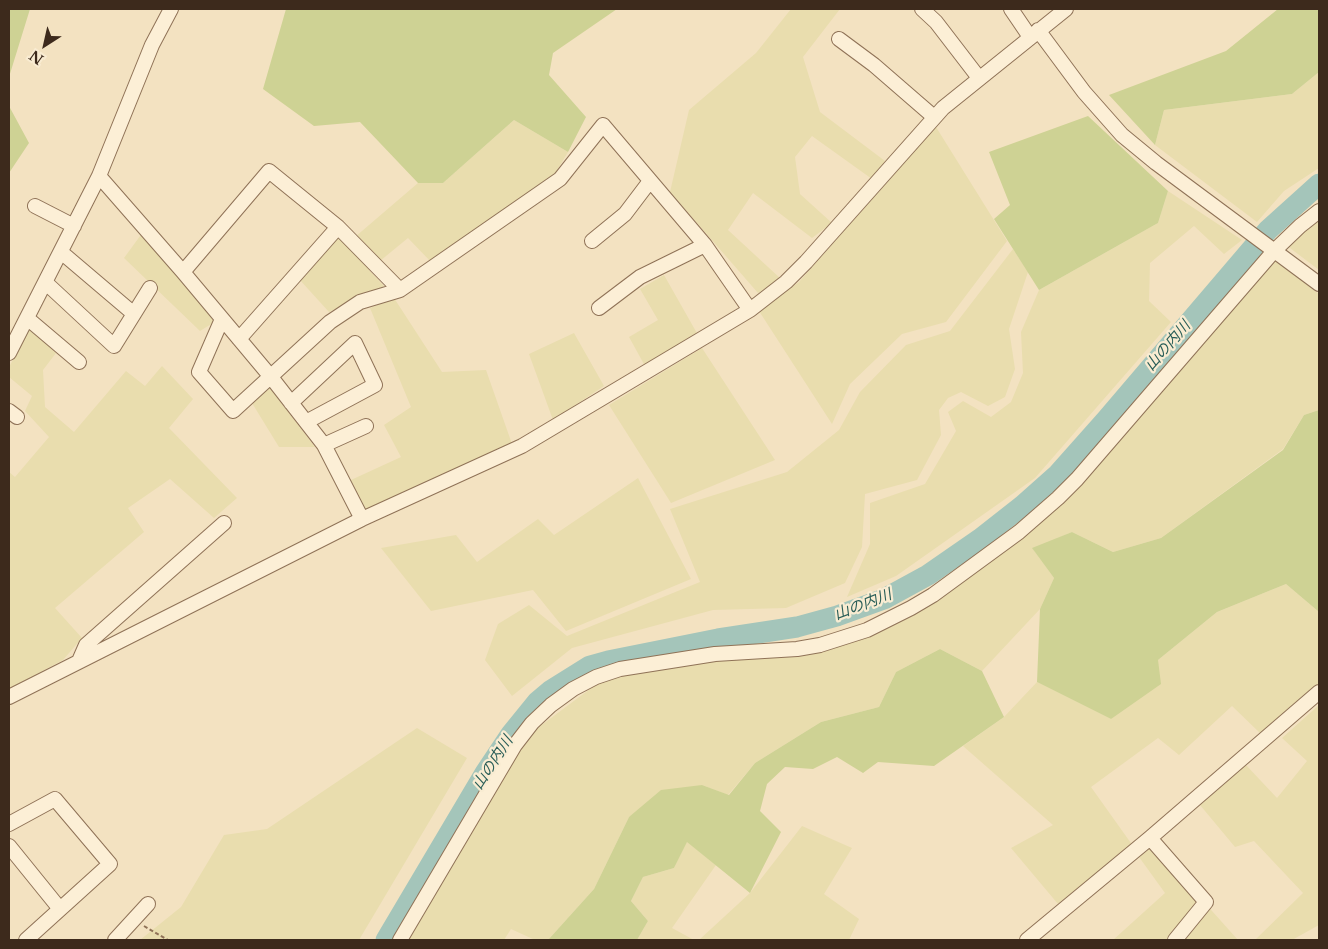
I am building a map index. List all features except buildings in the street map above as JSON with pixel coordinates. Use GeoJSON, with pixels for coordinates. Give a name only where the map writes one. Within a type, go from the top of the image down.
{"type":"FeatureCollection","features":[{"type":"Feature","properties":{"kind":"street"},"geometry":{"type":"LineString","coordinates":[[9,353],[99,176],[152,45],[172,9]]}},
{"type":"Feature","properties":{"kind":"street"},"geometry":{"type":"LineString","coordinates":[[922,9],[936,22],[979,78]]}},
{"type":"Feature","properties":{"kind":"street"},"geometry":{"type":"LineString","coordinates":[[1010,9],[1122,135],[1156,163],[1319,284]]}},
{"type":"Feature","properties":{"kind":"street"},"geometry":{"type":"LineString","coordinates":[[9,697],[362,519],[522,446],[750,310],[786,282],[806,262],[934,117],[979,78],[1066,9]]}},
{"type":"Feature","properties":{"kind":"street"},"geometry":{"type":"LineString","coordinates":[[839,39],[874,64],[934,117]]}},
{"type":"Feature","properties":{"kind":"street"},"geometry":{"type":"LineString","coordinates":[[222,319],[198,372],[233,411],[330,322],[360,302],[400,290],[560,179],[603,125],[705,246],[750,310]]}},
{"type":"Feature","properties":{"kind":"street"},"geometry":{"type":"LineString","coordinates":[[183,272],[269,171],[338,227],[400,290]]}},
{"type":"Feature","properties":{"kind":"street"},"geometry":{"type":"LineString","coordinates":[[99,176],[271,377],[324,445],[362,519]]}},
{"type":"Feature","properties":{"kind":"street"},"geometry":{"type":"LineString","coordinates":[[592,241],[625,214],[650,181]]}},
{"type":"Feature","properties":{"kind":"street"},"geometry":{"type":"LineString","coordinates":[[35,206],[74,226]]}},
{"type":"Feature","properties":{"kind":"street"},"geometry":{"type":"LineString","coordinates":[[400,940],[515,745],[551,705],[573,689],[596,677],[620,669],[715,654],[797,648],[820,644],[867,630],[911,608],[1019,532],[1064,492],[1094,460],[1274,251],[1319,211]]}},
{"type":"Feature","properties":{"kind":"street"},"geometry":{"type":"LineString","coordinates":[[239,339],[338,227]]}},
{"type":"Feature","properties":{"kind":"street"},"geometry":{"type":"LineString","coordinates":[[599,308],[640,277],[705,246]]}},
{"type":"Feature","properties":{"kind":"street"},"geometry":{"type":"LineString","coordinates":[[61,252],[134,314]]}},
{"type":"Feature","properties":{"kind":"street"},"geometry":{"type":"LineString","coordinates":[[45,282],[114,346],[150,288]]}},
{"type":"Feature","properties":{"kind":"street"},"geometry":{"type":"LineString","coordinates":[[27,318],[79,362]]}},
{"type":"Feature","properties":{"kind":"street"},"geometry":{"type":"LineString","coordinates":[[291,403],[355,342],[375,385],[306,422]]}},
{"type":"Feature","properties":{"kind":"street"},"geometry":{"type":"LineString","coordinates":[[324,445],[366,426]]}},
{"type":"Feature","properties":{"kind":"street"},"geometry":{"type":"LineString","coordinates":[[79,661],[86,645],[224,524]]}},
{"type":"Feature","properties":{"kind":"street"},"geometry":{"type":"LineString","coordinates":[[1027,940],[1150,838],[1319,692]]}},
{"type":"Feature","properties":{"kind":"street"},"geometry":{"type":"LineString","coordinates":[[9,824],[55,799],[110,864],[26,940]]}},
{"type":"Feature","properties":{"kind":"street"},"geometry":{"type":"LineString","coordinates":[[1150,838],[1206,902],[1175,940]]}},
{"type":"Feature","properties":{"kind":"street"},"geometry":{"type":"LineString","coordinates":[[9,846],[60,909]]}},
{"type":"Feature","properties":{"kind":"street"},"geometry":{"type":"LineString","coordinates":[[115,940],[148,904]]}},
{"type":"Feature","properties":{"kind":"path"},"geometry":{"type":"LineString","coordinates":[[134,920],[168,940]]}},
{"type":"Feature","properties":{"kind":"shaded area"},"geometry":{"type":"Polygon","coordinates":[[[791,9],[840,9],[803,57],[820,112],[885,161],[872,179],[812,136],[795,157],[800,194],[832,223],[812,238],[753,193],[728,230],[781,279],[758,293],[670,192],[689,110],[756,53],[791,9]]]}},
{"type":"Feature","properties":{"kind":"shaded area"},"geometry":{"type":"Polygon","coordinates":[[[1319,72],[1319,168],[1284,191],[1257,222],[1155,145],[1164,110],[1292,94],[1319,72]]]}},
{"type":"Feature","properties":{"kind":"shaded area"},"geometry":{"type":"Polygon","coordinates":[[[514,120],[568,152],[553,177],[431,262],[408,238],[369,270],[384,286],[329,312],[299,279],[339,237],[348,243],[418,183],[443,183],[514,120]]]}},
{"type":"Feature","properties":{"kind":"shaded area"},"geometry":{"type":"Polygon","coordinates":[[[936,127],[1007,241],[946,322],[902,334],[850,384],[832,424],[759,311],[799,282],[936,127]]]}},
{"type":"Feature","properties":{"kind":"shaded area"},"geometry":{"type":"Polygon","coordinates":[[[1168,191],[1242,240],[1224,254],[1194,226],[1150,263],[1149,301],[1171,322],[1035,478],[896,576],[847,597],[870,544],[870,503],[925,484],[956,431],[948,412],[963,401],[991,417],[1011,402],[1023,373],[1021,332],[1039,290],[1158,223],[1168,191]]]}},
{"type":"Feature","properties":{"kind":"shaded area"},"geometry":{"type":"Polygon","coordinates":[[[1319,221],[1319,270],[1286,245],[1319,221]]]}},
{"type":"Feature","properties":{"kind":"shaded area"},"geometry":{"type":"Polygon","coordinates":[[[143,232],[218,320],[200,331],[124,258],[143,232]]]}},
{"type":"Feature","properties":{"kind":"shaded area"},"geometry":{"type":"Polygon","coordinates":[[[1013,249],[1028,272],[1009,329],[1015,369],[1005,397],[988,406],[961,392],[948,398],[939,410],[941,435],[917,480],[865,494],[862,547],[845,583],[786,608],[713,610],[572,648],[512,696],[485,660],[498,624],[529,605],[567,636],[700,582],[670,509],[787,472],[839,430],[860,392],[906,345],[950,331],[1013,249]]]}},
{"type":"Feature","properties":{"kind":"shaded area"},"geometry":{"type":"Polygon","coordinates":[[[1272,257],[1319,294],[1319,410],[1304,415],[1283,449],[1161,538],[1113,552],[1072,532],[1033,549],[1054,578],[1040,609],[982,671],[940,649],[896,672],[879,707],[821,722],[755,763],[728,795],[702,785],[629,817],[594,889],[548,940],[535,940],[511,929],[504,940],[404,940],[506,766],[535,730],[602,680],[687,663],[830,650],[912,615],[1070,494],[1272,257]]]}},
{"type":"Feature","properties":{"kind":"shaded area"},"geometry":{"type":"Polygon","coordinates":[[[664,275],[698,335],[645,366],[629,337],[658,320],[640,289],[664,275]]]}},
{"type":"Feature","properties":{"kind":"shaded area"},"geometry":{"type":"Polygon","coordinates":[[[394,298],[442,372],[486,370],[512,444],[366,510],[351,480],[401,457],[384,425],[411,407],[370,308],[394,298]]]}},
{"type":"Feature","properties":{"kind":"shaded area"},"geometry":{"type":"Polygon","coordinates":[[[30,328],[56,353],[43,370],[45,407],[74,432],[126,371],[145,386],[162,366],[193,399],[169,428],[237,498],[214,518],[170,479],[128,508],[144,532],[55,608],[82,638],[63,660],[9,689],[9,472],[15,477],[49,437],[25,411],[32,396],[9,377],[9,367],[30,328]]]}},
{"type":"Feature","properties":{"kind":"shaded area"},"geometry":{"type":"Polygon","coordinates":[[[574,333],[604,386],[553,420],[529,354],[574,333]]]}},
{"type":"Feature","properties":{"kind":"shaded area"},"geometry":{"type":"Polygon","coordinates":[[[702,348],[775,460],[671,503],[609,405],[702,348]]]}},
{"type":"Feature","properties":{"kind":"shaded area"},"geometry":{"type":"Polygon","coordinates":[[[270,388],[315,447],[279,447],[252,403],[270,388]]]}},
{"type":"Feature","properties":{"kind":"shaded area"},"geometry":{"type":"Polygon","coordinates":[[[638,478],[691,579],[566,631],[533,590],[431,611],[381,548],[456,535],[477,562],[538,519],[554,535],[638,478]]]}},
{"type":"Feature","properties":{"kind":"shaded area"},"geometry":{"type":"Polygon","coordinates":[[[1286,584],[1319,612],[1319,683],[1261,734],[1232,706],[1179,755],[1158,738],[1091,787],[1133,846],[1058,904],[1011,848],[1053,825],[963,746],[1004,717],[1037,682],[1111,719],[1158,660],[1217,612],[1286,584]]]}},
{"type":"Feature","properties":{"kind":"shaded area"},"geometry":{"type":"Polygon","coordinates":[[[1319,705],[1319,925],[1292,940],[1255,940],[1303,893],[1254,841],[1235,847],[1200,805],[1246,765],[1277,798],[1307,761],[1282,738],[1319,705]]]}},
{"type":"Feature","properties":{"kind":"shaded area"},"geometry":{"type":"Polygon","coordinates":[[[417,728],[467,758],[359,940],[140,940],[181,907],[224,835],[267,829],[417,728]]]}},
{"type":"Feature","properties":{"kind":"shaded area"},"geometry":{"type":"Polygon","coordinates":[[[802,826],[852,848],[824,894],[859,919],[849,940],[699,940],[750,893],[802,826]]]}},
{"type":"Feature","properties":{"kind":"shaded area"},"geometry":{"type":"Polygon","coordinates":[[[687,841],[716,865],[672,928],[694,940],[637,940],[648,921],[631,901],[643,877],[674,868],[687,841]]]}},
{"type":"Feature","properties":{"kind":"shaded area"},"geometry":{"type":"Polygon","coordinates":[[[1153,845],[1238,940],[1113,940],[1165,893],[1139,857],[1153,845]]]}},
{"type":"Feature","properties":{"kind":"green space"},"geometry":{"type":"Polygon","coordinates":[[[9,9],[30,9],[9,77],[9,9]]]}},
{"type":"Feature","properties":{"kind":"green space"},"geometry":{"type":"Polygon","coordinates":[[[286,9],[617,9],[553,53],[549,75],[586,117],[568,152],[514,120],[443,183],[418,183],[360,122],[314,126],[263,89],[286,9]]]}},
{"type":"Feature","properties":{"kind":"green space"},"geometry":{"type":"Polygon","coordinates":[[[1278,9],[1319,9],[1319,72],[1292,94],[1164,110],[1155,145],[1109,95],[1226,51],[1278,9]]]}},
{"type":"Feature","properties":{"kind":"green space"},"geometry":{"type":"Polygon","coordinates":[[[9,106],[29,143],[9,173],[9,106]]]}},
{"type":"Feature","properties":{"kind":"green space"},"geometry":{"type":"Polygon","coordinates":[[[1088,116],[1168,191],[1158,223],[1039,290],[994,219],[1010,205],[989,152],[1088,116]]]}},
{"type":"Feature","properties":{"kind":"green space"},"geometry":{"type":"Polygon","coordinates":[[[1319,410],[1319,612],[1286,584],[1217,612],[1158,660],[1161,684],[1111,719],[1037,682],[1040,609],[1054,578],[1032,548],[1072,532],[1113,552],[1161,538],[1283,450],[1304,415],[1319,410]]]}},
{"type":"Feature","properties":{"kind":"green space"},"geometry":{"type":"Polygon","coordinates":[[[940,649],[982,671],[1004,717],[934,766],[878,762],[863,773],[837,757],[813,769],[785,767],[767,784],[760,811],[781,832],[750,893],[687,842],[674,868],[643,877],[631,901],[648,921],[637,940],[548,940],[594,889],[629,817],[661,790],[702,785],[729,795],[755,763],[821,722],[879,707],[896,672],[940,649]]]}},
{"type":"Feature","properties":{"kind":"waterway","name":"山の内川"},"geometry":{"type":"LineString","coordinates":[[386,940],[485,773],[511,734],[537,702],[550,691],[590,666],[608,661],[718,639],[797,627],[837,616],[884,599],[928,575],[980,539],[1022,506],[1058,474],[1268,230],[1319,184]]}}]}
